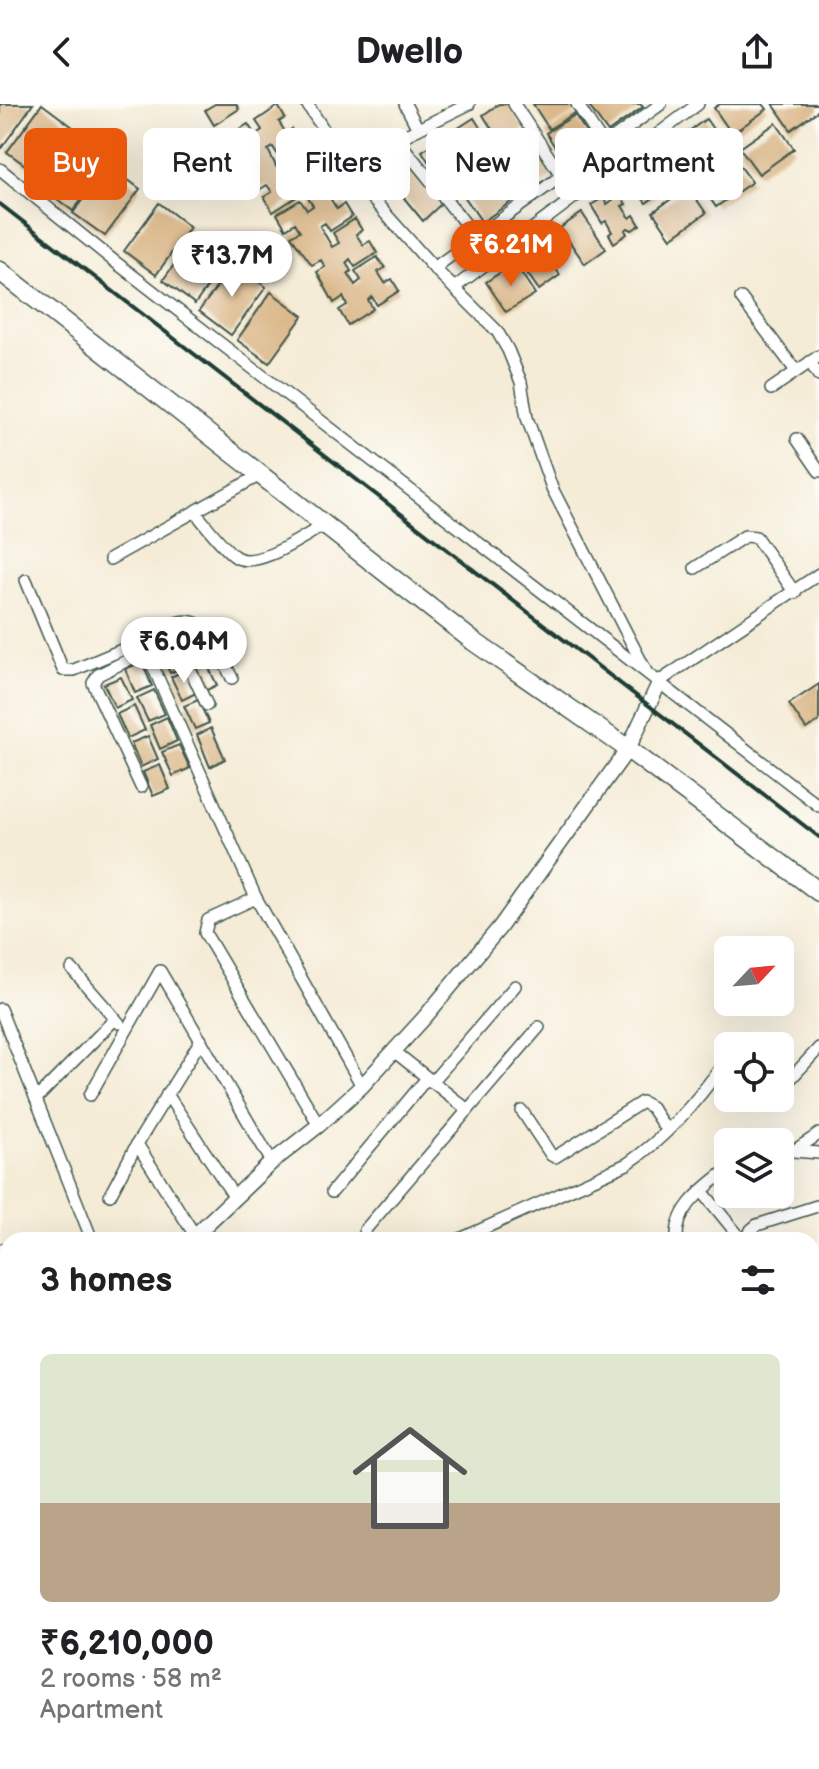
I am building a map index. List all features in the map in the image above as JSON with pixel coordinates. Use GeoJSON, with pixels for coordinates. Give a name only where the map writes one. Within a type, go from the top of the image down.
{"type":"FeatureCollection","features":[{"type":"Feature","properties":{"kind":"main road"},"geometry":{"type":"LineString","coordinates":[[0,271],[473,641],[628,749],[819,892]]}},
{"type":"Feature","properties":{"kind":"street"},"geometry":{"type":"LineString","coordinates":[[307,104],[323,128]]}},
{"type":"Feature","properties":{"kind":"street"},"geometry":{"type":"LineString","coordinates":[[405,104],[418,129]]}},
{"type":"Feature","properties":{"kind":"street"},"geometry":{"type":"LineString","coordinates":[[410,133],[451,108],[469,104]]}},
{"type":"Feature","properties":{"kind":"street"},"geometry":{"type":"LineString","coordinates":[[514,104],[555,166]]}},
{"type":"Feature","properties":{"kind":"street"},"geometry":{"type":"LineString","coordinates":[[577,104],[593,128]]}},
{"type":"Feature","properties":{"kind":"street"},"geometry":{"type":"LineString","coordinates":[[626,128],[661,104]]}},
{"type":"Feature","properties":{"kind":"street"},"geometry":{"type":"LineString","coordinates":[[666,128],[698,104]]}},
{"type":"Feature","properties":{"kind":"street"},"geometry":{"type":"LineString","coordinates":[[410,155],[476,237]]}},
{"type":"Feature","properties":{"kind":"street"},"geometry":{"type":"LineString","coordinates":[[0,169],[114,261],[819,806]]}},
{"type":"Feature","properties":{"kind":"street"},"geometry":{"type":"LineString","coordinates":[[434,268],[555,179]]}},
{"type":"Feature","properties":{"kind":"street"},"geometry":{"type":"LineString","coordinates":[[373,200],[434,268],[497,331],[521,382],[527,418],[552,488],[654,678]]}},
{"type":"Feature","properties":{"kind":"street"},"geometry":{"type":"LineString","coordinates":[[454,288],[571,200]]}},
{"type":"Feature","properties":{"kind":"street"},"geometry":{"type":"LineString","coordinates":[[741,298],[796,371]]}},
{"type":"Feature","properties":{"kind":"street"},"geometry":{"type":"LineString","coordinates":[[771,389],[814,359],[819,376]]}},
{"type":"Feature","properties":{"kind":"street"},"geometry":{"type":"LineString","coordinates":[[797,439],[819,471]]}},
{"type":"Feature","properties":{"kind":"street"},"geometry":{"type":"LineString","coordinates":[[110,559],[260,475]]}},
{"type":"Feature","properties":{"kind":"street"},"geometry":{"type":"LineString","coordinates":[[195,512],[234,557],[246,562],[260,560],[324,525]]}},
{"type":"Feature","properties":{"kind":"street"},"geometry":{"type":"LineString","coordinates":[[695,568],[745,536],[756,537],[795,593]]}},
{"type":"Feature","properties":{"kind":"street"},"geometry":{"type":"LineString","coordinates":[[199,1232],[272,1162],[362,1086],[395,1052],[500,927],[628,749],[654,678],[795,593],[819,574]]}},
{"type":"Feature","properties":{"kind":"street"},"geometry":{"type":"LineString","coordinates":[[26,580],[63,670],[74,670],[187,621],[199,625],[209,636],[232,678]]}},
{"type":"Feature","properties":{"kind":"street"},"geometry":{"type":"LineString","coordinates":[[171,628],[207,705]]}},
{"type":"Feature","properties":{"kind":"street"},"geometry":{"type":"LineString","coordinates":[[141,787],[93,683],[98,675],[148,650],[157,635]]}},
{"type":"Feature","properties":{"kind":"street"},"geometry":{"type":"LineString","coordinates":[[148,650],[256,898],[362,1086]]}},
{"type":"Feature","properties":{"kind":"street"},"geometry":{"type":"LineString","coordinates":[[256,898],[208,920],[205,933],[319,1125]]}},
{"type":"Feature","properties":{"kind":"street"},"geometry":{"type":"LineString","coordinates":[[72,969],[126,1031]]}},
{"type":"Feature","properties":{"kind":"street"},"geometry":{"type":"LineString","coordinates":[[90,1095],[160,971],[272,1162]]}},
{"type":"Feature","properties":{"kind":"street"},"geometry":{"type":"LineString","coordinates":[[332,1192],[515,986]]}},
{"type":"Feature","properties":{"kind":"street"},"geometry":{"type":"LineString","coordinates":[[0,1009],[89,1232]]}},
{"type":"Feature","properties":{"kind":"street"},"geometry":{"type":"LineString","coordinates":[[36,1099],[115,1019]]}},
{"type":"Feature","properties":{"kind":"street"},"geometry":{"type":"LineString","coordinates":[[365,1230],[539,1027]]}},
{"type":"Feature","properties":{"kind":"street"},"geometry":{"type":"LineString","coordinates":[[110,1195],[137,1144],[201,1040]]}},
{"type":"Feature","properties":{"kind":"street"},"geometry":{"type":"LineString","coordinates":[[794,1075],[819,1048]]}},
{"type":"Feature","properties":{"kind":"street"},"geometry":{"type":"LineString","coordinates":[[395,1052],[468,1110]]}},
{"type":"Feature","properties":{"kind":"street"},"geometry":{"type":"LineString","coordinates":[[476,1232],[627,1164],[667,1131],[714,1076]]}},
{"type":"Feature","properties":{"kind":"street"},"geometry":{"type":"LineString","coordinates":[[167,1094],[235,1198]]}},
{"type":"Feature","properties":{"kind":"street"},"geometry":{"type":"LineString","coordinates":[[522,1111],[555,1157],[642,1102],[651,1107],[667,1131]]}},
{"type":"Feature","properties":{"kind":"street"},"geometry":{"type":"LineString","coordinates":[[795,1150],[819,1134]]}},
{"type":"Feature","properties":{"kind":"street"},"geometry":{"type":"LineString","coordinates":[[137,1144],[189,1232]]}},
{"type":"Feature","properties":{"kind":"street"},"geometry":{"type":"LineString","coordinates":[[795,1150],[819,1153]]}},
{"type":"Feature","properties":{"kind":"street"},"geometry":{"type":"LineString","coordinates":[[676,1232],[676,1227],[691,1201],[714,1181]]}},
{"type":"Feature","properties":{"kind":"street"},"geometry":{"type":"LineString","coordinates":[[702,1191],[737,1232]]}},
{"type":"Feature","properties":{"kind":"street"},"geometry":{"type":"LineString","coordinates":[[750,1232],[757,1225],[817,1206]]}},
{"type":"Feature","properties":{"kind":"building"},"geometry":{"type":"Polygon","coordinates":[[[0,104],[33,104],[0,150],[0,104]]]}},
{"type":"Feature","properties":{"kind":"building"},"geometry":{"type":"Polygon","coordinates":[[[42,104],[74,128],[24,128],[42,104]]]}},
{"type":"Feature","properties":{"kind":"building"},"geometry":{"type":"Polygon","coordinates":[[[215,104],[236,104],[239,109],[214,125],[205,110],[215,104]]]}},
{"type":"Feature","properties":{"kind":"building"},"geometry":{"type":"Polygon","coordinates":[[[499,104],[509,104],[523,128],[491,128],[483,115],[499,104]]]}},
{"type":"Feature","properties":{"kind":"building"},"geometry":{"type":"Polygon","coordinates":[[[533,104],[574,104],[578,111],[549,129],[533,104]]]}},
{"type":"Feature","properties":{"kind":"building"},"geometry":{"type":"Polygon","coordinates":[[[640,104],[643,107],[614,128],[605,128],[589,106],[640,104]]]}},
{"type":"Feature","properties":{"kind":"building"},"geometry":{"type":"Polygon","coordinates":[[[720,104],[763,104],[767,109],[740,128],[728,128],[714,108],[720,104]]]}},
{"type":"Feature","properties":{"kind":"building"},"geometry":{"type":"Polygon","coordinates":[[[773,104],[819,104],[819,110],[791,130],[773,104]]]}},
{"type":"Feature","properties":{"kind":"building"},"geometry":{"type":"Polygon","coordinates":[[[278,106],[285,118],[279,122],[283,128],[276,128],[276,152],[273,147],[268,150],[276,166],[276,200],[292,200],[273,212],[264,197],[272,192],[267,185],[260,189],[262,130],[256,121],[278,106]]]}},
{"type":"Feature","properties":{"kind":"building"},"geometry":{"type":"Polygon","coordinates":[[[575,115],[583,128],[555,128],[555,147],[546,133],[575,115]]]}},
{"type":"Feature","properties":{"kind":"building"},"geometry":{"type":"Polygon","coordinates":[[[474,118],[480,128],[458,128],[474,118]]]}},
{"type":"Feature","properties":{"kind":"building"},"geometry":{"type":"Polygon","coordinates":[[[706,119],[712,128],[693,128],[706,119]]]}},
{"type":"Feature","properties":{"kind":"building"},"geometry":{"type":"Polygon","coordinates":[[[776,123],[794,149],[759,174],[743,152],[743,146],[776,123]]]}},
{"type":"Feature","properties":{"kind":"building"},"geometry":{"type":"Polygon","coordinates":[[[24,129],[24,164],[7,152],[24,129]]]}},
{"type":"Feature","properties":{"kind":"building"},"geometry":{"type":"Polygon","coordinates":[[[539,149],[555,174],[539,184],[539,149]]]}},
{"type":"Feature","properties":{"kind":"building"},"geometry":{"type":"Polygon","coordinates":[[[410,163],[426,184],[426,200],[438,200],[441,204],[423,221],[406,200],[410,200],[410,163]]]}},
{"type":"Feature","properties":{"kind":"building"},"geometry":{"type":"Polygon","coordinates":[[[743,170],[752,182],[743,188],[743,170]]]}},
{"type":"Feature","properties":{"kind":"building"},"geometry":{"type":"Polygon","coordinates":[[[127,179],[140,189],[105,236],[73,213],[82,200],[127,200],[127,179]]]}},
{"type":"Feature","properties":{"kind":"building"},"geometry":{"type":"Polygon","coordinates":[[[58,200],[81,200],[73,211],[58,200]]]}},
{"type":"Feature","properties":{"kind":"building"},"geometry":{"type":"Polygon","coordinates":[[[300,200],[307,210],[313,206],[309,200],[331,200],[337,209],[344,204],[352,217],[330,231],[325,223],[320,226],[332,247],[339,243],[333,233],[355,219],[362,230],[356,234],[363,245],[370,241],[377,253],[355,267],[350,259],[346,263],[355,285],[361,280],[355,271],[377,257],[385,268],[378,272],[385,283],[392,279],[399,291],[377,305],[372,297],[368,300],[373,309],[348,325],[339,310],[347,305],[343,297],[334,303],[317,272],[325,267],[321,260],[312,265],[291,236],[300,231],[295,223],[286,229],[277,214],[300,200]]]}},
{"type":"Feature","properties":{"kind":"building"},"geometry":{"type":"Polygon","coordinates":[[[467,200],[514,200],[482,222],[467,200]]]}},
{"type":"Feature","properties":{"kind":"building"},"geometry":{"type":"Polygon","coordinates":[[[600,200],[607,204],[613,200],[623,200],[626,204],[622,206],[630,218],[634,215],[640,225],[625,230],[627,234],[614,243],[606,221],[602,223],[591,205],[600,200]]]}},
{"type":"Feature","properties":{"kind":"building"},"geometry":{"type":"Polygon","coordinates":[[[670,200],[697,200],[706,213],[671,238],[653,212],[670,200]]]}},
{"type":"Feature","properties":{"kind":"building"},"geometry":{"type":"Polygon","coordinates":[[[711,200],[726,200],[716,207],[711,200]]]}},
{"type":"Feature","properties":{"kind":"building"},"geometry":{"type":"Polygon","coordinates":[[[159,203],[190,227],[156,275],[124,251],[159,203]]]}},
{"type":"Feature","properties":{"kind":"building"},"geometry":{"type":"Polygon","coordinates":[[[582,213],[606,249],[585,264],[560,228],[582,213]]]}},
{"type":"Feature","properties":{"kind":"building"},"geometry":{"type":"Polygon","coordinates":[[[197,233],[229,256],[195,304],[163,280],[197,233]]]}},
{"type":"Feature","properties":{"kind":"building"},"geometry":{"type":"Polygon","coordinates":[[[536,239],[560,275],[539,290],[514,254],[536,239]]]}},
{"type":"Feature","properties":{"kind":"building"},"geometry":{"type":"Polygon","coordinates":[[[515,263],[535,294],[506,312],[486,282],[515,263]]]}},
{"type":"Feature","properties":{"kind":"building"},"geometry":{"type":"Polygon","coordinates":[[[234,264],[266,287],[231,335],[199,311],[234,264]]]}},
{"type":"Feature","properties":{"kind":"building"},"geometry":{"type":"Polygon","coordinates":[[[271,292],[303,316],[269,363],[237,340],[271,292]]]}},
{"type":"Feature","properties":{"kind":"building"},"geometry":{"type":"Polygon","coordinates":[[[194,634],[205,657],[191,663],[180,640],[194,634]]]}},
{"type":"Feature","properties":{"kind":"building"},"geometry":{"type":"Polygon","coordinates":[[[173,644],[184,667],[170,673],[159,650],[173,644]]]}},
{"type":"Feature","properties":{"kind":"building"},"geometry":{"type":"Polygon","coordinates":[[[142,662],[152,686],[135,693],[125,669],[142,662]]]}},
{"type":"Feature","properties":{"kind":"building"},"geometry":{"type":"Polygon","coordinates":[[[206,662],[217,685],[203,692],[192,669],[206,662]]]}},
{"type":"Feature","properties":{"kind":"building"},"geometry":{"type":"Polygon","coordinates":[[[185,670],[196,693],[182,700],[171,677],[185,670]]]}},
{"type":"Feature","properties":{"kind":"building"},"geometry":{"type":"Polygon","coordinates":[[[121,677],[132,700],[115,708],[104,684],[121,677]]]}},
{"type":"Feature","properties":{"kind":"building"},"geometry":{"type":"Polygon","coordinates":[[[819,684],[819,721],[806,729],[789,704],[819,684]]]}},
{"type":"Feature","properties":{"kind":"building"},"geometry":{"type":"Polygon","coordinates":[[[154,690],[165,714],[148,721],[137,698],[154,690]]]}},
{"type":"Feature","properties":{"kind":"building"},"geometry":{"type":"Polygon","coordinates":[[[198,700],[209,723],[195,729],[184,706],[198,700]]]}},
{"type":"Feature","properties":{"kind":"building"},"geometry":{"type":"Polygon","coordinates":[[[134,706],[145,730],[128,738],[117,714],[134,706]]]}},
{"type":"Feature","properties":{"kind":"building"},"geometry":{"type":"Polygon","coordinates":[[[167,717],[177,741],[160,749],[150,725],[167,717]]]}},
{"type":"Feature","properties":{"kind":"building"},"geometry":{"type":"Polygon","coordinates":[[[211,728],[225,759],[210,767],[197,735],[211,728]]]}},
{"type":"Feature","properties":{"kind":"building"},"geometry":{"type":"Polygon","coordinates":[[[148,736],[158,759],[141,767],[131,743],[148,736]]]}},
{"type":"Feature","properties":{"kind":"building"},"geometry":{"type":"Polygon","coordinates":[[[179,745],[190,768],[173,776],[162,752],[179,745]]]}},
{"type":"Feature","properties":{"kind":"building"},"geometry":{"type":"Polygon","coordinates":[[[160,765],[170,789],[153,796],[143,772],[160,765]]]}},
{"type":"Feature","properties":{"kind":"railway"},"geometry":{"type":"LineString","coordinates":[[0,204],[819,837]]}}]}
